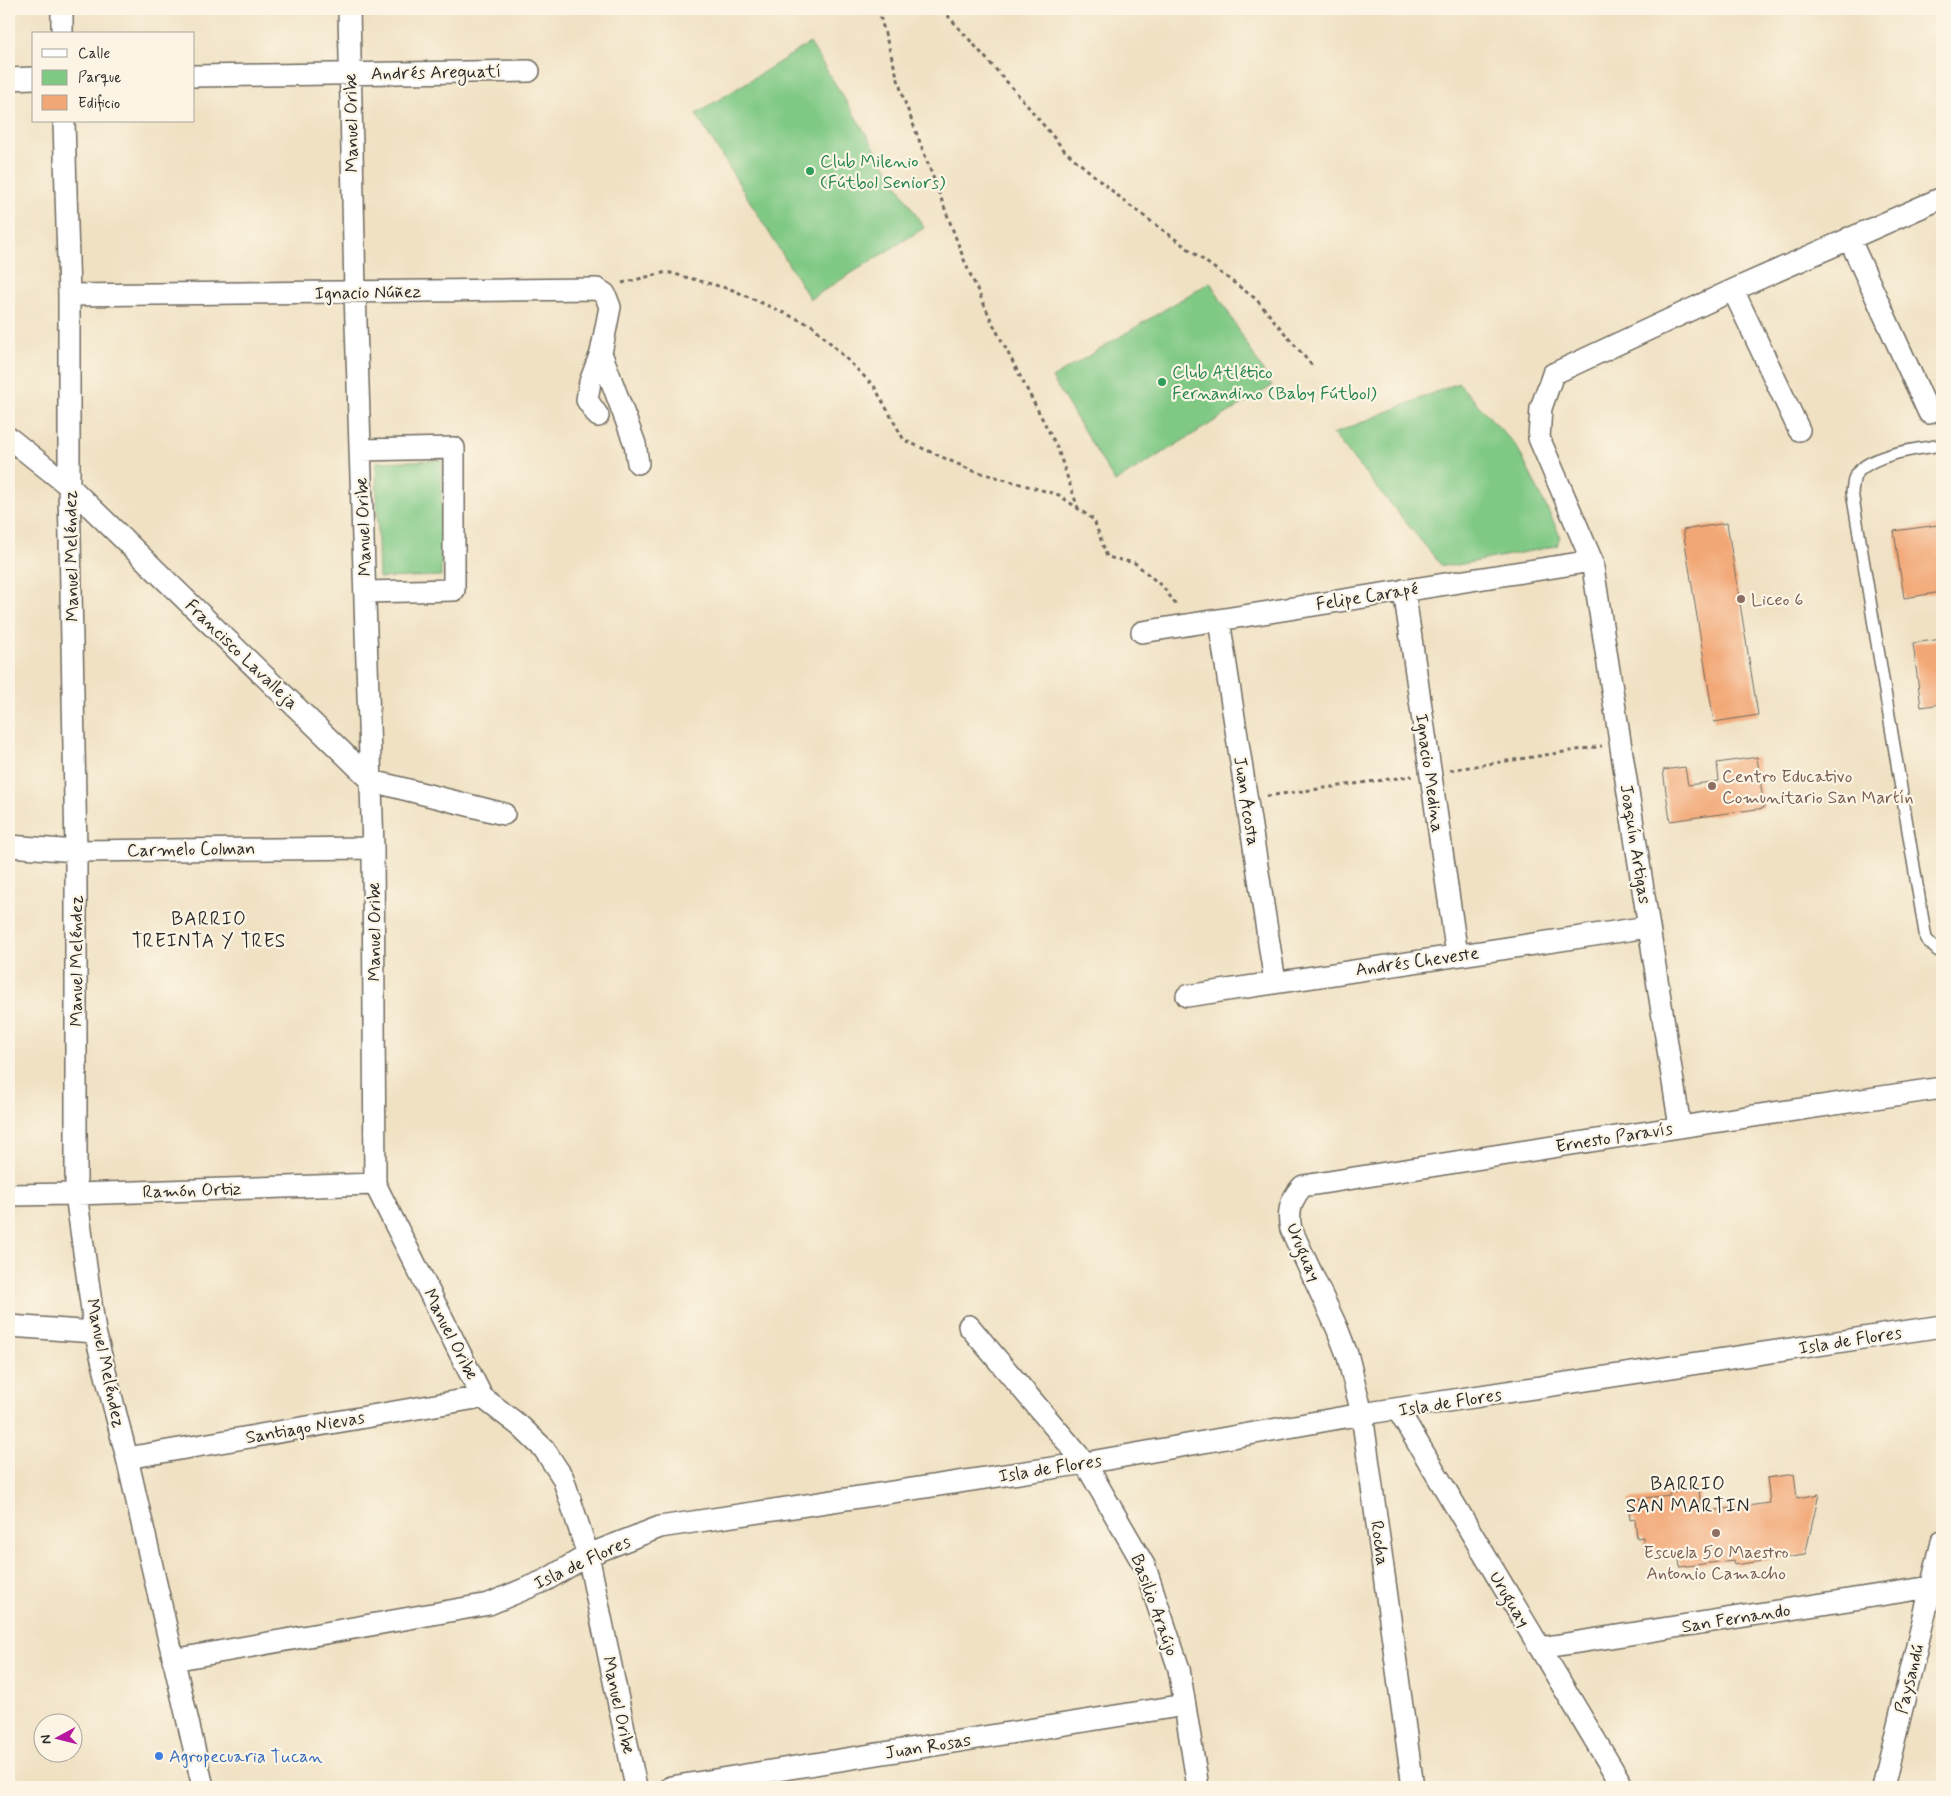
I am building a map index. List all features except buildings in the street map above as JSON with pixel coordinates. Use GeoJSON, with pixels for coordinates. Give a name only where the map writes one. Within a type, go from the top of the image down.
{"type":"FeatureCollection","features":[{"type":"Feature","properties":{"kind":"street"},"geometry":{"type":"LineString","coordinates":[[62,9],[62,32]]}},
{"type":"Feature","properties":{"kind":"street","name":"Manuel Oribe"},"geometry":{"type":"LineString","coordinates":[[349,9],[355,292],[372,781],[375,1184],[482,1397],[520,1426],[544,1448],[563,1478],[588,1555],[636,1787]]}},
{"type":"Feature","properties":{"kind":"street","name":"Andrés Areguatí"},"geometry":{"type":"LineString","coordinates":[[195,76],[529,71]]}},
{"type":"Feature","properties":{"kind":"street"},"geometry":{"type":"LineString","coordinates":[[9,79],[32,78]]}},
{"type":"Feature","properties":{"kind":"street","name":"Manuel Meléndez"},"geometry":{"type":"LineString","coordinates":[[64,122],[69,295],[69,486],[76,851],[76,1194],[95,1332],[127,1458],[203,1787]]}},
{"type":"Feature","properties":{"kind":"street","name":"Joaquín Artigas"},"geometry":{"type":"LineString","coordinates":[[1680,1127],[1592,561],[1539,438],[1541,408],[1553,374],[1734,290],[1942,198]]}},
{"type":"Feature","properties":{"kind":"street"},"geometry":{"type":"LineString","coordinates":[[1849,238],[1929,413]]}},
{"type":"Feature","properties":{"kind":"street"},"geometry":{"type":"LineString","coordinates":[[597,290],[605,294],[610,307],[601,353],[590,382],[587,400],[598,416]]}},
{"type":"Feature","properties":{"kind":"street","name":"Ignacio Núñez"},"geometry":{"type":"LineString","coordinates":[[69,295],[597,290]]}},
{"type":"Feature","properties":{"kind":"street"},"geometry":{"type":"LineString","coordinates":[[1734,290],[1799,430]]}},
{"type":"Feature","properties":{"kind":"street"},"geometry":{"type":"LineString","coordinates":[[601,353],[635,444],[638,463]]}},
{"type":"Feature","properties":{"kind":"street","name":"Francisco Lavalleja"},"geometry":{"type":"LineString","coordinates":[[9,438],[69,486],[372,781]]}},
{"type":"Feature","properties":{"kind":"street"},"geometry":{"type":"LineString","coordinates":[[360,450],[454,448],[454,590],[365,592]]}},
{"type":"Feature","properties":{"kind":"street","name":"Felipe Carapé"},"geometry":{"type":"LineString","coordinates":[[1142,632],[1592,561]]}},
{"type":"Feature","properties":{"kind":"street","name":"Ignacio Medina"},"geometry":{"type":"LineString","coordinates":[[1404,590],[1457,955]]}},
{"type":"Feature","properties":{"kind":"street","name":"Juan Acosta"},"geometry":{"type":"LineString","coordinates":[[1219,620],[1276,982]]}},
{"type":"Feature","properties":{"kind":"street"},"geometry":{"type":"LineString","coordinates":[[372,781],[504,814]]}},
{"type":"Feature","properties":{"kind":"street","name":"Carmelo Colman"},"geometry":{"type":"LineString","coordinates":[[9,846],[76,851],[373,848]]}},
{"type":"Feature","properties":{"kind":"street","name":"Andrés Cheveste"},"geometry":{"type":"LineString","coordinates":[[1187,996],[1648,927]]}},
{"type":"Feature","properties":{"kind":"street","name":"Ernesto Paravís"},"geometry":{"type":"LineString","coordinates":[[1292,1200],[1303,1186],[1942,1088]]}},
{"type":"Feature","properties":{"kind":"street","name":"Ramón Ortiz"},"geometry":{"type":"LineString","coordinates":[[9,1195],[375,1184]]}},
{"type":"Feature","properties":{"kind":"street","name":"Uruguay"},"geometry":{"type":"LineString","coordinates":[[1292,1200],[1288,1219],[1291,1229],[1327,1304]]}},
{"type":"Feature","properties":{"kind":"street","name":"Rocha"},"geometry":{"type":"LineString","coordinates":[[1327,1304],[1348,1357],[1362,1414],[1413,1787]]}},
{"type":"Feature","properties":{"kind":"street"},"geometry":{"type":"LineString","coordinates":[[9,1326],[95,1332]]}},
{"type":"Feature","properties":{"kind":"street","name":"Basilio Araújo"},"geometry":{"type":"LineString","coordinates":[[969,1326],[1085,1463],[1145,1567],[1179,1669],[1198,1787]]}},
{"type":"Feature","properties":{"kind":"street","name":"Isla de Flores"},"geometry":{"type":"LineString","coordinates":[[173,1660],[489,1604],[546,1580],[588,1555],[660,1528],[1085,1463],[1362,1414],[1942,1326]]}},
{"type":"Feature","properties":{"kind":"street","name":"Santiago Nievas"},"geometry":{"type":"LineString","coordinates":[[127,1458],[482,1397]]}},
{"type":"Feature","properties":{"kind":"street","name":"Uruguay"},"geometry":{"type":"LineString","coordinates":[[1398,1410],[1623,1787]]}},
{"type":"Feature","properties":{"kind":"street","name":"Paysandú"},"geometry":{"type":"LineString","coordinates":[[1883,1787],[1942,1542]]}},
{"type":"Feature","properties":{"kind":"street","name":"San Fernando"},"geometry":{"type":"LineString","coordinates":[[1540,1648],[1932,1587]]}},
{"type":"Feature","properties":{"kind":"street","name":"Juan Rosas"},"geometry":{"type":"LineString","coordinates":[[671,1787],[1184,1705]]}},
{"type":"Feature","properties":{"kind":"lane"},"geometry":{"type":"LineString","coordinates":[[1942,445],[1910,450],[1869,463],[1856,474],[1852,492],[1926,938],[1942,953]]}},
{"type":"Feature","properties":{"kind":"path"},"geometry":{"type":"LineString","coordinates":[[878,9],[903,97],[966,265],[993,324],[1057,447],[1078,509]]}},
{"type":"Feature","properties":{"kind":"path"},"geometry":{"type":"LineString","coordinates":[[942,9],[1016,92],[1065,151],[1129,205],[1256,299],[1314,368]]}},
{"type":"Feature","properties":{"kind":"path"},"geometry":{"type":"LineString","coordinates":[[597,290],[667,272],[733,290],[812,326],[874,386],[904,440],[971,470],[1060,495],[1094,520],[1107,556],[1135,563],[1164,588],[1190,624]]}},
{"type":"Feature","properties":{"kind":"green space","name":"Club Milenio (Fútbol Seniors)"},"geometry":{"type":"Polygon","coordinates":[[[810,43],[924,228],[810,299],[696,114],[810,43]]]}},
{"type":"Feature","properties":{"kind":"green space","name":"Club Atlético Fernandino (Baby Fútbol)"},"geometry":{"type":"Polygon","coordinates":[[[1210,282],[1272,386],[1115,482],[1052,378],[1210,282]]]}},
{"type":"Feature","properties":{"kind":"green space"},"geometry":{"type":"Polygon","coordinates":[[[1458,383],[1517,447],[1560,535],[1557,546],[1452,566],[1441,565],[1333,434],[1458,383]]]}},
{"type":"Feature","properties":{"kind":"green space"},"geometry":{"type":"Polygon","coordinates":[[[442,460],[441,576],[379,578],[376,462],[442,460]]]}},
{"type":"Feature","properties":{"kind":"place","name":"Club Milenio (Fútbol Seniors)"},"geometry":{"type":"Point","coordinates":[810,171]}},
{"type":"Feature","properties":{"kind":"place","name":"Club Atlético Fernandino (Baby Fútbol)"},"geometry":{"type":"Point","coordinates":[1162,382]}},
{"type":"Feature","properties":{"kind":"place","name":"Liceo 6"},"geometry":{"type":"Point","coordinates":[1741,599]}},
{"type":"Feature","properties":{"kind":"place","name":"Centro Educativo Comunitario San Martín"},"geometry":{"type":"Point","coordinates":[1712,786]}},
{"type":"Feature","properties":{"kind":"place","name":"Escuela 50 Maestro Antonio Camacho"},"geometry":{"type":"Point","coordinates":[1716,1533]}},
{"type":"Feature","properties":{"kind":"place","name":"Agropecuaria Tucan"},"geometry":{"type":"Point","coordinates":[159,1756]}},
{"type":"Feature","properties":{"kind":"district","name":"BARRIO TREINTA Y TRES"},"geometry":{"type":"Point","coordinates":[209,929]}},
{"type":"Feature","properties":{"kind":"district","name":"BARRIO SAN MARTIN"},"geometry":{"type":"Point","coordinates":[1688,1494]}}]}
